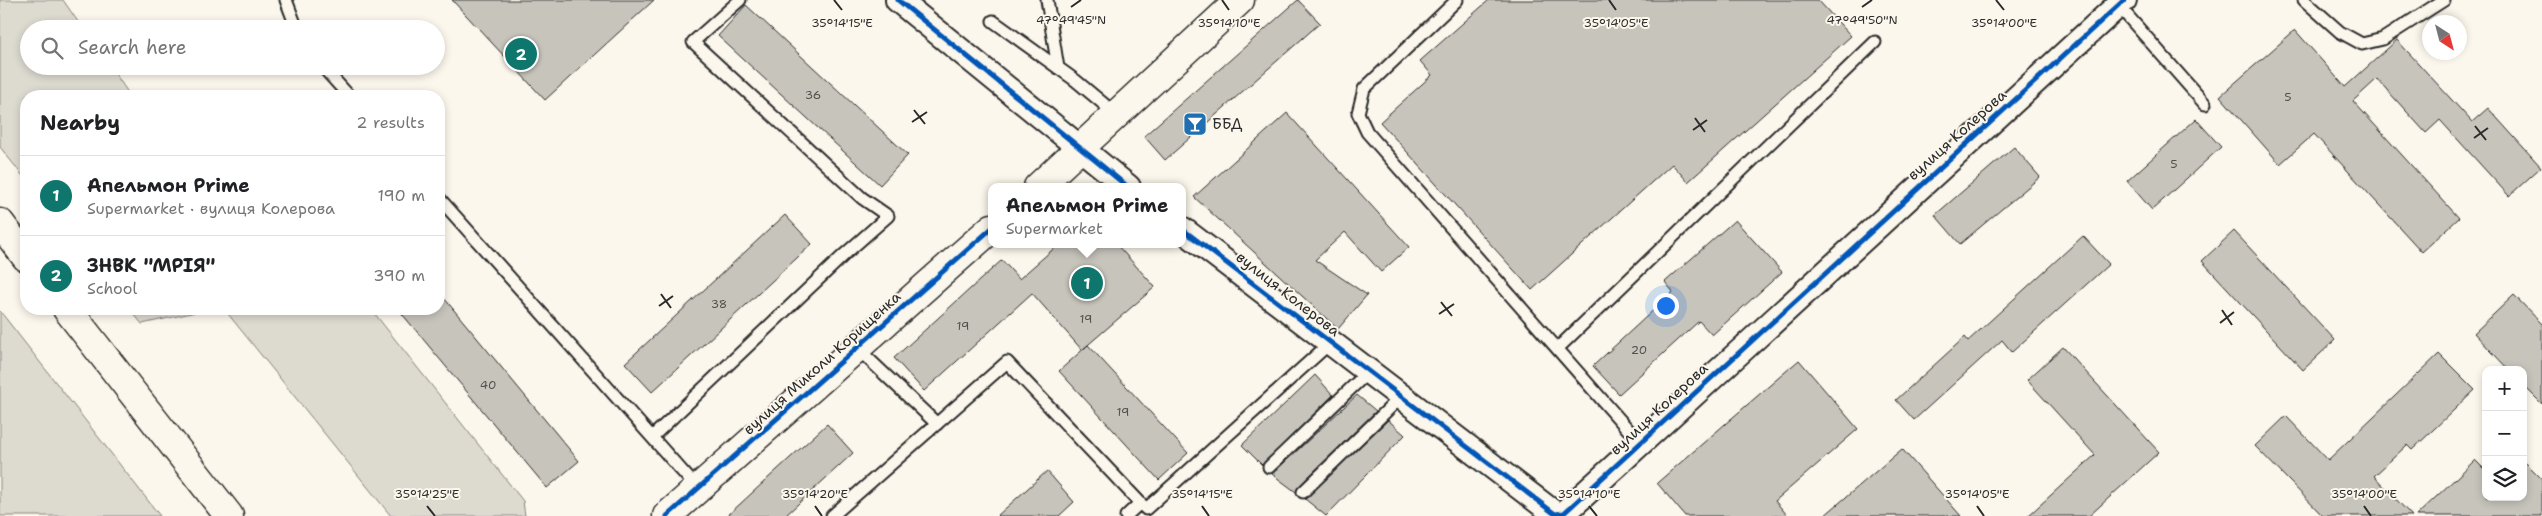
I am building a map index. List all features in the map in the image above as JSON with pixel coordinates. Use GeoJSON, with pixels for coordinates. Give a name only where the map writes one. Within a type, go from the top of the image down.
{"type":"FeatureCollection","features":[{"type":"Feature","properties":{"kind":"main road"},"geometry":{"type":"LineString","coordinates":[[1043,183],[1240,0]]}},
{"type":"Feature","properties":{"kind":"main road"},"geometry":{"type":"LineString","coordinates":[[0,223],[20,249]]}},
{"type":"Feature","properties":{"kind":"main road","name":"вулиця Миколи Корищенка"},"geometry":{"type":"LineString","coordinates":[[667,516],[699,490],[988,232]]}},
{"type":"Feature","properties":{"kind":"main road"},"geometry":{"type":"LineString","coordinates":[[72,315],[229,516]]}},
{"type":"Feature","properties":{"kind":"street"},"geometry":{"type":"LineString","coordinates":[[898,0],[1123,183]]}},
{"type":"Feature","properties":{"kind":"street","name":"вулиця Колерова"},"geometry":{"type":"LineString","coordinates":[[1186,231],[1554,514],[1564,513],[2121,3]]}},
{"type":"Feature","properties":{"kind":"lane"},"geometry":{"type":"LineString","coordinates":[[286,0],[294,20]]}},
{"type":"Feature","properties":{"kind":"lane"},"geometry":{"type":"LineString","coordinates":[[652,437],[845,254],[888,216],[862,198],[693,42],[740,0]]}},
{"type":"Feature","properties":{"kind":"lane"},"geometry":{"type":"LineString","coordinates":[[1047,0],[1058,68]]}},
{"type":"Feature","properties":{"kind":"lane"},"geometry":{"type":"LineString","coordinates":[[1457,0],[1364,88],[1358,112],[1367,132],[1640,443]]}},
{"type":"Feature","properties":{"kind":"lane"},"geometry":{"type":"LineString","coordinates":[[2304,0],[2340,32],[2362,44],[2382,39],[2444,0]]}},
{"type":"Feature","properties":{"kind":"lane"},"geometry":{"type":"LineString","coordinates":[[2121,3],[2205,104]]}},
{"type":"Feature","properties":{"kind":"lane"},"geometry":{"type":"LineString","coordinates":[[993,20],[1117,115]]}},
{"type":"Feature","properties":{"kind":"lane"},"geometry":{"type":"LineString","coordinates":[[1558,348],[1876,42]]}},
{"type":"Feature","properties":{"kind":"lane"},"geometry":{"type":"LineString","coordinates":[[330,75],[344,90]]}},
{"type":"Feature","properties":{"kind":"lane"},"geometry":{"type":"LineString","coordinates":[[445,205],[699,490]]}},
{"type":"Feature","properties":{"kind":"lane"},"geometry":{"type":"LineString","coordinates":[[832,516],[1007,362],[1146,509],[1330,343]]}},
{"type":"Feature","properties":{"kind":"lane"},"geometry":{"type":"LineString","coordinates":[[857,348],[937,424]]}},
{"type":"Feature","properties":{"kind":"lane"},"geometry":{"type":"LineString","coordinates":[[1269,467],[1368,372]]}},
{"type":"Feature","properties":{"kind":"lane"},"geometry":{"type":"LineString","coordinates":[[1303,492],[1400,397]]}},
{"type":"Feature","properties":{"kind":"lane"},"geometry":{"type":"LineString","coordinates":[[1126,516],[1140,503]]}},
{"type":"Feature","properties":{"kind":"shaded area"},"geometry":{"type":"Polygon","coordinates":[[[0,0],[63,0],[77,20],[20,20],[20,75],[116,75],[126,90],[20,90],[20,172],[0,147],[0,0]]]}},
{"type":"Feature","properties":{"kind":"shaded area"},"geometry":{"type":"Polygon","coordinates":[[[0,311],[160,516],[0,516],[0,311]]]}},
{"type":"Feature","properties":{"kind":"shaded area"},"geometry":{"type":"Polygon","coordinates":[[[135,315],[182,315],[142,324],[135,315]]]}},
{"type":"Feature","properties":{"kind":"shaded area"},"geometry":{"type":"Polygon","coordinates":[[[229,315],[376,315],[523,501],[525,516],[391,516],[229,315]]]}},
{"type":"Feature","properties":{"kind":"building"},"geometry":{"type":"Polygon","coordinates":[[[452,0],[654,0],[545,100],[452,0]]]}},
{"type":"Feature","properties":{"kind":"building"},"geometry":{"type":"Polygon","coordinates":[[[1298,0],[1320,23],[1165,160],[1144,136],[1298,0]]]}},
{"type":"Feature","properties":{"kind":"building"},"geometry":{"type":"Polygon","coordinates":[[[1489,0],[1818,0],[1851,36],[1688,182],[1672,164],[1532,290],[1380,122],[1432,75],[1420,61],[1489,0]]]}},
{"type":"Feature","properties":{"kind":"building"},"geometry":{"type":"Polygon","coordinates":[[[746,5],[908,155],[880,185],[718,36],[746,5]]]}},
{"type":"Feature","properties":{"kind":"building"},"geometry":{"type":"Polygon","coordinates":[[[2295,30],[2345,87],[2397,40],[2472,122],[2488,108],[2541,167],[2509,196],[2440,120],[2426,133],[2377,79],[2353,101],[2459,218],[2422,252],[2314,134],[2280,164],[2220,96],[2295,30]]]}},
{"type":"Feature","properties":{"kind":"building"},"geometry":{"type":"Polygon","coordinates":[[[1287,113],[1409,247],[1381,272],[1345,232],[1315,260],[1367,295],[1338,329],[1194,197],[1287,113]]]}},
{"type":"Feature","properties":{"kind":"building"},"geometry":{"type":"Polygon","coordinates":[[[2196,119],[2221,147],[2152,210],[2127,181],[2196,119]]]}},
{"type":"Feature","properties":{"kind":"building"},"geometry":{"type":"Polygon","coordinates":[[[2014,147],[2040,177],[1960,244],[1935,215],[2014,147]]]}},
{"type":"Feature","properties":{"kind":"building"},"geometry":{"type":"Polygon","coordinates":[[[785,215],[812,244],[652,392],[625,363],[785,215]]]}},
{"type":"Feature","properties":{"kind":"building"},"geometry":{"type":"Polygon","coordinates":[[[1735,220],[1782,272],[1712,335],[1699,321],[1619,394],[1593,366],[1673,292],[1665,282],[1735,220]]]}},
{"type":"Feature","properties":{"kind":"building"},"geometry":{"type":"Polygon","coordinates":[[[2234,231],[2335,340],[2303,370],[2202,261],[2234,231]]]}},
{"type":"Feature","properties":{"kind":"building"},"geometry":{"type":"Polygon","coordinates":[[[2083,236],[2109,264],[2012,352],[2002,340],[1914,420],[1896,400],[1965,337],[1968,341],[2083,236]]]}},
{"type":"Feature","properties":{"kind":"building"},"geometry":{"type":"Polygon","coordinates":[[[1054,248],[1120,248],[1155,287],[1082,350],[1032,293],[924,391],[894,358],[1002,260],[1019,279],[1054,248]]]}},
{"type":"Feature","properties":{"kind":"building"},"geometry":{"type":"Polygon","coordinates":[[[2514,295],[2542,324],[2542,404],[2527,389],[2527,366],[2505,366],[2474,333],[2514,295]]]}},
{"type":"Feature","properties":{"kind":"building"},"geometry":{"type":"Polygon","coordinates":[[[445,299],[579,461],[547,488],[403,315],[445,315],[445,299]]]}},
{"type":"Feature","properties":{"kind":"building"},"geometry":{"type":"Polygon","coordinates":[[[1088,345],[1188,453],[1159,480],[1059,371],[1088,345]]]}},
{"type":"Feature","properties":{"kind":"building"},"geometry":{"type":"Polygon","coordinates":[[[2063,347],[2159,452],[2089,516],[2028,516],[2095,455],[2027,380],[2063,347]]]}},
{"type":"Feature","properties":{"kind":"building"},"geometry":{"type":"Polygon","coordinates":[[[2439,354],[2475,390],[2412,450],[2407,445],[2374,476],[2412,516],[2323,516],[2255,446],[2286,416],[2328,460],[2439,354]]]}},
{"type":"Feature","properties":{"kind":"building"},"geometry":{"type":"Polygon","coordinates":[[[1799,360],[1858,429],[1775,501],[1788,516],[1685,516],[1657,483],[1799,360]]]}},
{"type":"Feature","properties":{"kind":"building"},"geometry":{"type":"Polygon","coordinates":[[[1315,375],[1333,395],[1262,465],[1242,445],[1315,375]]]}},
{"type":"Feature","properties":{"kind":"building"},"geometry":{"type":"Polygon","coordinates":[[[1357,395],[1376,411],[1298,487],[1296,492],[1272,474],[1357,395]]]}},
{"type":"Feature","properties":{"kind":"building"},"geometry":{"type":"Polygon","coordinates":[[[1388,420],[1405,435],[1326,516],[1305,499],[1388,420]]]}},
{"type":"Feature","properties":{"kind":"building"},"geometry":{"type":"Polygon","coordinates":[[[827,424],[853,453],[785,516],[727,516],[827,424]]]}},
{"type":"Feature","properties":{"kind":"building"},"geometry":{"type":"Polygon","coordinates":[[[1902,449],[1961,516],[1824,516],[1902,449]]]}},
{"type":"Feature","properties":{"kind":"building"},"geometry":{"type":"Polygon","coordinates":[[[2475,460],[2482,467],[2482,501],[2527,501],[2527,464],[2542,479],[2542,516],[2416,516],[2475,460]]]}},
{"type":"Feature","properties":{"kind":"building"},"geometry":{"type":"Polygon","coordinates":[[[1047,471],[1074,502],[1059,516],[997,516],[1047,471]]]}},
{"type":"Feature","properties":{"kind":"cycle path"},"geometry":{"type":"LineString","coordinates":[[898,0],[1123,183]]}},
{"type":"Feature","properties":{"kind":"cycle path"},"geometry":{"type":"LineString","coordinates":[[1186,232],[1555,514],[1564,513],[2124,0]]}},
{"type":"Feature","properties":{"kind":"cycle path"},"geometry":{"type":"LineString","coordinates":[[667,516],[988,232]]}},
{"type":"Feature","properties":{"kind":"place","name":"ЗНВК \"МРІЯ\""},"geometry":{"type":"Point","coordinates":[521,54]}},
{"type":"Feature","properties":{"kind":"place","name":"ББД"},"geometry":{"type":"Point","coordinates":[1195,124]}},
{"type":"Feature","properties":{"kind":"place","name":"Апельмон Prime"},"geometry":{"type":"Point","coordinates":[1087,283]}}]}
